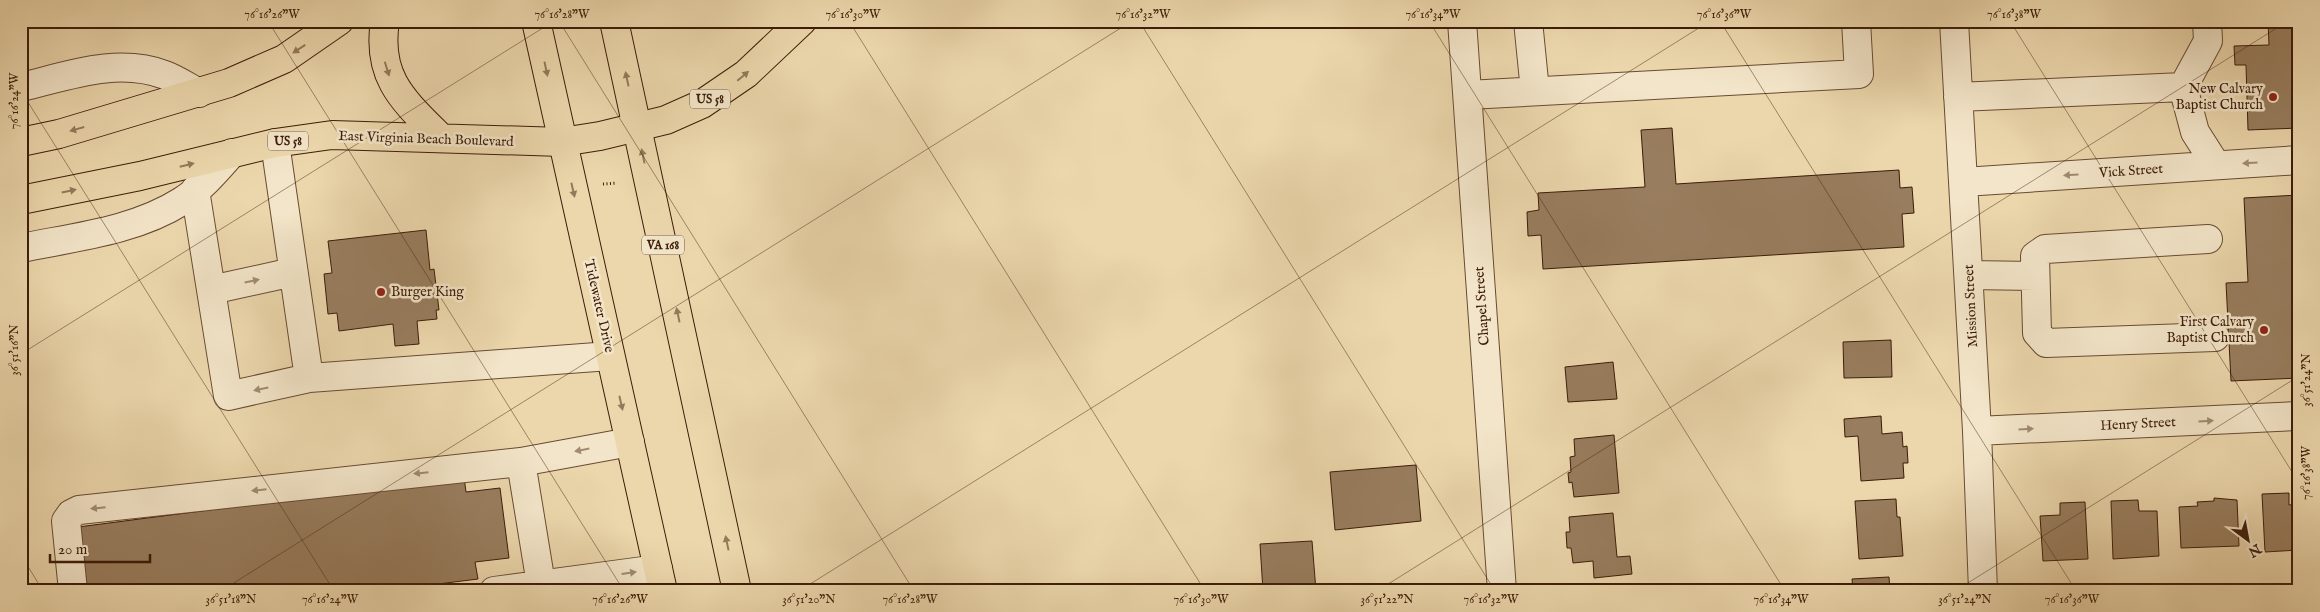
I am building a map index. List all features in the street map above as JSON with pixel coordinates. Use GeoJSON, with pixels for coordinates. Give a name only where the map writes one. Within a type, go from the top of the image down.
{"type":"FeatureCollection","features":[{"type":"Feature","properties":{"kind":"main road"},"geometry":{"type":"LineString","coordinates":[[21,142],[59,134],[199,93],[256,73],[284,59],[339,21]]}},
{"type":"Feature","properties":{"kind":"main road"},"geometry":{"type":"LineString","coordinates":[[385,21],[384,58],[393,85],[402,98],[440,138]]}},
{"type":"Feature","properties":{"kind":"main road","name":"Tidewater Drive"},"geometry":{"type":"LineString","coordinates":[[536,21],[661,580]]}},
{"type":"Feature","properties":{"kind":"main road","name":"VA 168"},"geometry":{"type":"LineString","coordinates":[[614,21],[737,591]]}},
{"type":"Feature","properties":{"kind":"main road"},"geometry":{"type":"LineString","coordinates":[[771,49],[776,21]]}},
{"type":"Feature","properties":{"kind":"main road","name":"East Virginia Beach Boulevard"},"geometry":{"type":"LineString","coordinates":[[21,200],[130,178],[275,143],[332,135],[504,142],[562,142],[637,127],[666,120],[702,104],[746,74],[802,21]]}},
{"type":"Feature","properties":{"kind":"street","name":"Chapel Street"},"geometry":{"type":"LineString","coordinates":[[1462,21],[1502,591]]}},
{"type":"Feature","properties":{"kind":"street"},"geometry":{"type":"LineString","coordinates":[[1528,21],[1535,91]]}},
{"type":"Feature","properties":{"kind":"street"},"geometry":{"type":"LineString","coordinates":[[1468,95],[1860,74],[1856,21]]}},
{"type":"Feature","properties":{"kind":"street","name":"Mission Street"},"geometry":{"type":"LineString","coordinates":[[1954,21],[1977,431],[1983,591]]}},
{"type":"Feature","properties":{"kind":"street"},"geometry":{"type":"LineString","coordinates":[[2207,21],[2208,41],[2182,87],[2195,132],[2216,166]]}},
{"type":"Feature","properties":{"kind":"street"},"geometry":{"type":"LineString","coordinates":[[21,87],[99,68],[132,67],[165,75],[199,93]]}},
{"type":"Feature","properties":{"kind":"street"},"geometry":{"type":"LineString","coordinates":[[1958,97],[2182,87]]}},
{"type":"Feature","properties":{"kind":"street"},"geometry":{"type":"LineString","coordinates":[[275,143],[309,378]]}},
{"type":"Feature","properties":{"kind":"street"},"geometry":{"type":"LineString","coordinates":[[21,248],[110,229],[148,218],[182,201],[206,182],[232,153]]}},
{"type":"Feature","properties":{"kind":"street","name":"Vick Street"},"geometry":{"type":"LineString","coordinates":[[1964,182],[2299,160]]}},
{"type":"Feature","properties":{"kind":"street"},"geometry":{"type":"LineString","coordinates":[[195,190],[228,396],[309,378],[610,356]]}},
{"type":"Feature","properties":{"kind":"street"},"geometry":{"type":"LineString","coordinates":[[2208,240],[2045,249],[2035,256],[2037,333],[2046,343],[2215,337]]}},
{"type":"Feature","properties":{"kind":"street"},"geometry":{"type":"LineString","coordinates":[[211,290],[293,272]]}},
{"type":"Feature","properties":{"kind":"street"},"geometry":{"type":"LineString","coordinates":[[1969,275],[2035,276]]}},
{"type":"Feature","properties":{"kind":"street","name":"Henry Street"},"geometry":{"type":"LineString","coordinates":[[1977,431],[2299,416]]}},
{"type":"Feature","properties":{"kind":"street"},"geometry":{"type":"LineString","coordinates":[[73,591],[66,521],[71,514],[79,510],[521,462],[630,442]]}},
{"type":"Feature","properties":{"kind":"street"},"geometry":{"type":"LineString","coordinates":[[521,462],[540,584]]}},
{"type":"Feature","properties":{"kind":"street"},"geometry":{"type":"LineString","coordinates":[[494,591],[540,584],[661,580]]}},
{"type":"Feature","properties":{"kind":"path"},"geometry":{"type":"LineString","coordinates":[[598,184],[623,182]]}},
{"type":"Feature","properties":{"kind":"building","name":"New Calvary Baptist Church"},"geometry":{"type":"Polygon","coordinates":[[[2268,21],[2299,21],[2299,128],[2248,130],[2246,65],[2235,65],[2234,46],[2269,45],[2268,21]]]}},
{"type":"Feature","properties":{"kind":"building"},"geometry":{"type":"Polygon","coordinates":[[[1672,128],[1676,184],[1899,170],[1900,188],[1912,187],[1914,213],[1902,214],[1904,247],[1543,269],[1541,235],[1528,236],[1527,212],[1539,210],[1538,193],[1645,187],[1641,130],[1672,128]]]}},
{"type":"Feature","properties":{"kind":"building","name":"First Calvary Baptist Church"},"geometry":{"type":"Polygon","coordinates":[[[2299,195],[2299,378],[2231,381],[2226,283],[2248,282],[2244,198],[2299,195]]]}},
{"type":"Feature","properties":{"kind":"building","name":"Burger King"},"geometry":{"type":"Polygon","coordinates":[[[426,230],[430,270],[434,269],[439,310],[436,310],[437,319],[417,321],[419,344],[395,346],[393,324],[339,331],[337,313],[328,314],[324,274],[332,273],[328,241],[426,230]]]}},
{"type":"Feature","properties":{"kind":"building"},"geometry":{"type":"Polygon","coordinates":[[[1891,340],[1892,377],[1844,378],[1843,342],[1891,340]]]}},
{"type":"Feature","properties":{"kind":"building"},"geometry":{"type":"Polygon","coordinates":[[[1613,362],[1617,399],[1568,402],[1565,367],[1613,362]]]}},
{"type":"Feature","properties":{"kind":"building"},"geometry":{"type":"Polygon","coordinates":[[[1881,416],[1882,434],[1902,432],[1903,447],[1907,446],[1908,463],[1903,463],[1904,478],[1861,481],[1858,436],[1845,437],[1844,419],[1881,416]]]}},
{"type":"Feature","properties":{"kind":"building"},"geometry":{"type":"Polygon","coordinates":[[[1614,435],[1619,493],[1574,497],[1572,482],[1569,483],[1568,473],[1571,472],[1570,457],[1575,456],[1574,439],[1614,435]]]}},
{"type":"Feature","properties":{"kind":"building"},"geometry":{"type":"Polygon","coordinates":[[[1416,465],[1421,521],[1335,530],[1330,472],[1416,465]]]}},
{"type":"Feature","properties":{"kind":"building"},"geometry":{"type":"Polygon","coordinates":[[[464,477],[466,492],[500,488],[509,558],[475,562],[478,579],[382,591],[87,591],[78,527],[464,477]]]}},
{"type":"Feature","properties":{"kind":"building"},"geometry":{"type":"Polygon","coordinates":[[[2289,493],[2289,505],[2299,504],[2299,550],[2265,552],[2262,494],[2289,493]]]}},
{"type":"Feature","properties":{"kind":"building"},"geometry":{"type":"Polygon","coordinates":[[[2214,498],[2237,500],[2239,546],[2181,548],[2179,507],[2198,506],[2197,502],[2214,501],[2214,498]]]}},
{"type":"Feature","properties":{"kind":"building"},"geometry":{"type":"Polygon","coordinates":[[[1896,499],[1897,517],[1900,517],[1903,556],[1859,559],[1855,501],[1896,499]]]}},
{"type":"Feature","properties":{"kind":"building"},"geometry":{"type":"Polygon","coordinates":[[[2138,500],[2139,511],[2157,511],[2159,556],[2113,559],[2111,501],[2138,500]]]}},
{"type":"Feature","properties":{"kind":"building"},"geometry":{"type":"Polygon","coordinates":[[[2085,502],[2088,559],[2043,561],[2040,516],[2060,515],[2060,503],[2085,502]]]}},
{"type":"Feature","properties":{"kind":"building"},"geometry":{"type":"Polygon","coordinates":[[[1613,513],[1617,557],[1630,556],[1632,574],[1594,578],[1593,561],[1573,563],[1571,548],[1567,548],[1566,532],[1570,532],[1569,517],[1613,513]]]}},
{"type":"Feature","properties":{"kind":"building"},"geometry":{"type":"Polygon","coordinates":[[[1312,541],[1316,591],[1263,591],[1260,544],[1312,541]]]}},
{"type":"Feature","properties":{"kind":"building"},"geometry":{"type":"Polygon","coordinates":[[[1889,577],[1890,591],[1853,591],[1852,579],[1889,577]]]}},
{"type":"Feature","properties":{"kind":"place","name":"New Calvary Baptist Church"},"geometry":{"type":"Point","coordinates":[2273,97]}},
{"type":"Feature","properties":{"kind":"place","name":"Burger King"},"geometry":{"type":"Point","coordinates":[381,292]}},
{"type":"Feature","properties":{"kind":"place","name":"First Calvary Baptist Church"},"geometry":{"type":"Point","coordinates":[2264,330]}}]}
